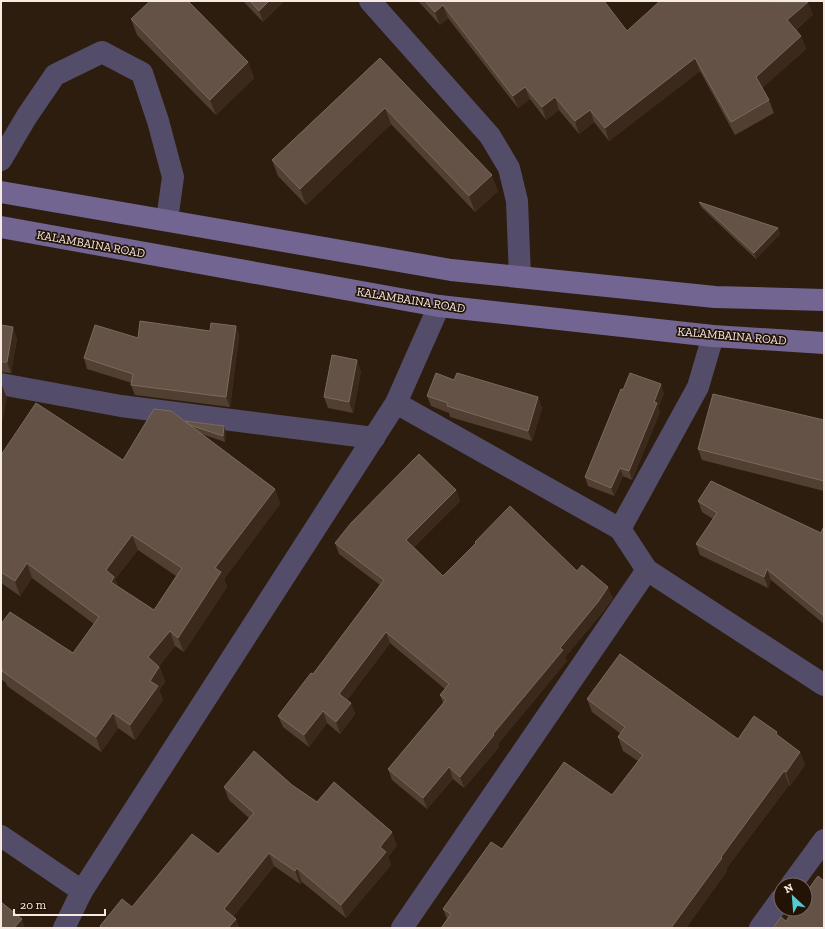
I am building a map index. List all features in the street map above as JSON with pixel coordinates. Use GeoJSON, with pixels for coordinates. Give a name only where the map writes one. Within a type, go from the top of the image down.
{"type":"FeatureCollection","features":[{"type":"Feature","properties":{"kind":"main road"},"geometry":{"type":"LineString","coordinates":[[1,192],[451,270],[715,297],[824,300]]}},
{"type":"Feature","properties":{"kind":"main road","name":"KALAMBAINA ROAD"},"geometry":{"type":"LineString","coordinates":[[1,228],[439,306],[713,336],[824,343]]}},
{"type":"Feature","properties":{"kind":"street"},"geometry":{"type":"LineString","coordinates":[[370,1],[490,136],[509,168],[517,201],[520,276]]}},
{"type":"Feature","properties":{"kind":"street"},"geometry":{"type":"LineString","coordinates":[[1,160],[27,116],[55,75],[102,52],[142,73],[158,121],[173,177],[167,220]]}},
{"type":"Feature","properties":{"kind":"street"},"geometry":{"type":"LineString","coordinates":[[64,928],[82,891],[396,403],[439,306]]}},
{"type":"Feature","properties":{"kind":"street"},"geometry":{"type":"LineString","coordinates":[[620,529],[698,387],[713,336]]}},
{"type":"Feature","properties":{"kind":"street"},"geometry":{"type":"LineString","coordinates":[[1,384],[121,406],[374,438]]}},
{"type":"Feature","properties":{"kind":"street"},"geometry":{"type":"LineString","coordinates":[[396,403],[620,529],[647,570],[824,684]]}},
{"type":"Feature","properties":{"kind":"street"},"geometry":{"type":"LineString","coordinates":[[402,928],[647,570]]}},
{"type":"Feature","properties":{"kind":"street"},"geometry":{"type":"LineString","coordinates":[[1,836],[82,891]]}},
{"type":"Feature","properties":{"kind":"street"},"geometry":{"type":"LineString","coordinates":[[797,877],[824,840]]}},
{"type":"Feature","properties":{"kind":"street"},"geometry":{"type":"LineString","coordinates":[[760,928],[773,910]]}},
{"type":"Feature","properties":{"kind":"building"},"geometry":{"type":"Polygon","coordinates":[[[150,1],[188,1],[248,62],[210,100],[131,19],[150,1]]]}},
{"type":"Feature","properties":{"kind":"building"},"geometry":{"type":"Polygon","coordinates":[[[250,1],[269,1],[259,11],[250,1]]]}},
{"type":"Feature","properties":{"kind":"building"},"geometry":{"type":"Polygon","coordinates":[[[425,1],[604,1],[627,31],[660,1],[808,2],[787,20],[801,36],[756,77],[769,100],[731,122],[695,58],[605,128],[590,110],[575,121],[555,97],[542,107],[525,87],[513,96],[443,5],[435,12],[425,1]]]}},
{"type":"Feature","properties":{"kind":"building"},"geometry":{"type":"Polygon","coordinates":[[[380,58],[492,175],[469,196],[385,108],[300,189],[272,160],[380,58]]]}},
{"type":"Feature","properties":{"kind":"building"},"geometry":{"type":"Polygon","coordinates":[[[699,202],[778,228],[754,253],[699,202]]]}},
{"type":"Feature","properties":{"kind":"building"},"geometry":{"type":"Polygon","coordinates":[[[140,321],[210,331],[211,323],[236,326],[226,397],[131,385],[133,374],[84,358],[95,325],[138,338],[140,321]]]}},
{"type":"Feature","properties":{"kind":"building"},"geometry":{"type":"Polygon","coordinates":[[[1,325],[13,327],[7,362],[1,362],[1,325]]]}},
{"type":"Feature","properties":{"kind":"building"},"geometry":{"type":"Polygon","coordinates":[[[332,355],[357,360],[349,402],[324,397],[332,355]]]}},
{"type":"Feature","properties":{"kind":"building"},"geometry":{"type":"Polygon","coordinates":[[[436,373],[454,380],[457,373],[538,397],[528,431],[447,406],[448,403],[427,396],[436,373]]]}},
{"type":"Feature","properties":{"kind":"building"},"geometry":{"type":"Polygon","coordinates":[[[630,373],[661,384],[654,402],[657,403],[629,471],[620,468],[611,488],[585,477],[621,389],[623,390],[630,373]]]}},
{"type":"Feature","properties":{"kind":"building"},"geometry":{"type":"Polygon","coordinates":[[[713,394],[824,420],[824,481],[698,449],[713,394]]]}},
{"type":"Feature","properties":{"kind":"building"},"geometry":{"type":"Polygon","coordinates":[[[36,403],[123,460],[154,409],[171,411],[275,489],[215,568],[221,572],[178,638],[170,631],[148,657],[159,667],[150,681],[158,686],[130,725],[113,713],[96,737],[2,671],[1,624],[10,612],[73,653],[99,617],[27,563],[15,581],[1,572],[1,455],[36,403]],[[132,535],[106,570],[114,577],[111,582],[154,610],[182,568],[132,535]]]}},
{"type":"Feature","properties":{"kind":"building"},"geometry":{"type":"Polygon","coordinates":[[[185,421],[224,426],[223,436],[190,425],[185,421]]]}},
{"type":"Feature","properties":{"kind":"building"},"geometry":{"type":"Polygon","coordinates":[[[419,454],[456,490],[406,540],[443,576],[510,506],[577,571],[582,565],[608,587],[598,602],[560,648],[563,650],[493,734],[494,735],[460,777],[449,767],[423,798],[388,769],[446,700],[440,695],[449,684],[386,632],[339,694],[351,703],[336,722],[323,711],[304,735],[278,716],[311,673],[313,674],[384,580],[335,543],[351,523],[419,454]]]}},
{"type":"Feature","properties":{"kind":"building"},"geometry":{"type":"Polygon","coordinates":[[[711,481],[821,533],[824,526],[824,616],[767,569],[764,577],[696,544],[717,513],[698,501],[711,481]]]}},
{"type":"Feature","properties":{"kind":"building"},"geometry":{"type":"Polygon","coordinates":[[[620,654],[738,739],[754,716],[777,732],[776,734],[800,752],[786,772],[784,771],[671,928],[441,928],[451,914],[443,909],[491,842],[502,849],[564,762],[612,795],[643,755],[618,737],[625,727],[587,699],[620,654]]]}},
{"type":"Feature","properties":{"kind":"building"},"geometry":{"type":"Polygon","coordinates":[[[254,751],[292,785],[317,802],[334,782],[392,832],[380,847],[386,852],[341,905],[297,868],[295,871],[269,853],[224,909],[236,919],[228,928],[102,928],[100,926],[122,899],[132,907],[192,834],[218,854],[254,813],[224,787],[254,751]]]}},
{"type":"Feature","properties":{"kind":"building"},"geometry":{"type":"Polygon","coordinates":[[[818,876],[824,881],[824,928],[773,928],[781,917],[786,921],[789,917],[813,917],[813,883],[818,876]]]}},
{"type":"Feature","properties":{"kind":"building"},"geometry":{"type":"Polygon","coordinates":[[[1,902],[22,919],[14,928],[1,928],[1,902]]]}}]}
